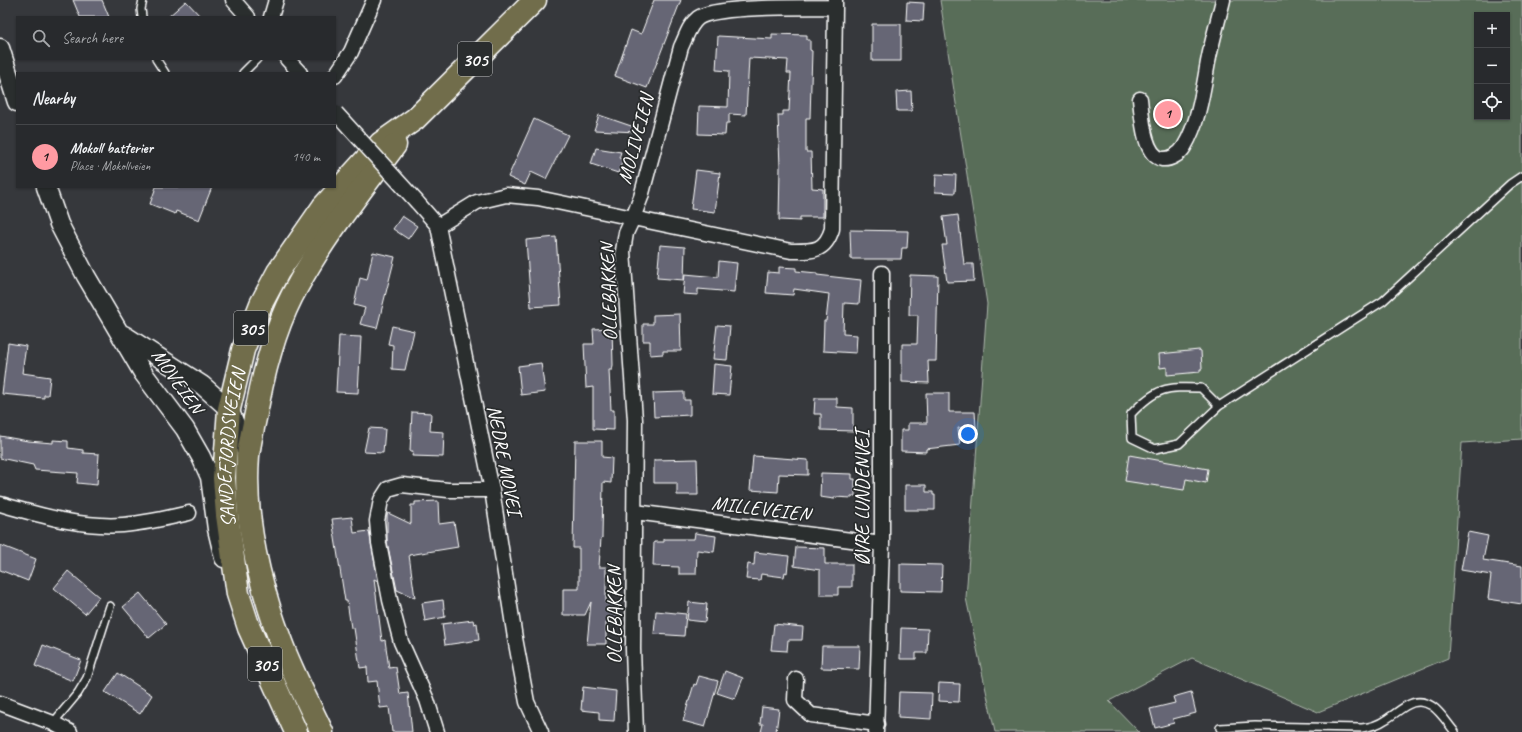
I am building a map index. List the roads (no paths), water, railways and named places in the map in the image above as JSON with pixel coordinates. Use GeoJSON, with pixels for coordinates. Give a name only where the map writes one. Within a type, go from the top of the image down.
{"type":"FeatureCollection","features":[{"type":"Feature","properties":{"kind":"main road","name":"SANDEFJORDSVEIEN"},"geometry":{"type":"LineString","coordinates":[[322,732],[281,642],[257,565],[250,529],[248,456],[262,380],[275,337],[297,286],[332,228],[415,119],[535,0]]}},
{"type":"Feature","properties":{"kind":"main road","name":"SANDEFJORDSVEIEN"},"geometry":{"type":"LineString","coordinates":[[296,732],[249,628],[238,594],[227,516],[224,478],[229,409],[243,350],[252,325],[278,272],[293,248],[323,207],[381,143],[415,119]]}},
{"type":"Feature","properties":{"kind":"street"},"geometry":{"type":"LineString","coordinates":[[233,0],[247,16]]}},
{"type":"Feature","properties":{"kind":"street"},"geometry":{"type":"LineString","coordinates":[[271,16],[276,0]]}},
{"type":"Feature","properties":{"kind":"street"},"geometry":{"type":"LineString","coordinates":[[336,74],[351,52],[374,0]]}},
{"type":"Feature","properties":{"kind":"street"},"geometry":{"type":"LineString","coordinates":[[1140,99],[1146,138],[1151,150],[1157,158],[1167,160],[1176,156],[1184,148],[1200,103],[1223,0]]}},
{"type":"Feature","properties":{"kind":"street","name":"MOLIVEIEN"},"geometry":{"type":"LineString","coordinates":[[632,218],[641,197],[681,47],[690,28],[698,18],[711,12],[835,3]]}},
{"type":"Feature","properties":{"kind":"street","name":"OLLEBAKKEN"},"geometry":{"type":"LineString","coordinates":[[636,732],[633,649],[635,420],[623,251],[626,234],[632,218],[791,251],[810,251],[820,248],[828,241],[832,229],[835,3]]}},
{"type":"Feature","properties":{"kind":"street"},"geometry":{"type":"LineString","coordinates":[[0,48],[16,99]]}},
{"type":"Feature","properties":{"kind":"street"},"geometry":{"type":"LineString","coordinates":[[288,60],[299,72]]}},
{"type":"Feature","properties":{"kind":"street","name":"NEDRE MOVEI"},"geometry":{"type":"LineString","coordinates":[[336,113],[438,226],[492,490],[517,652],[528,702],[541,732]]}},
{"type":"Feature","properties":{"kind":"street","name":"MOVEIEN"},"geometry":{"type":"LineString","coordinates":[[46,188],[60,224],[86,276],[143,372],[185,428],[201,457],[210,477],[217,529],[228,571],[238,594]]}},
{"type":"Feature","properties":{"kind":"street"},"geometry":{"type":"LineString","coordinates":[[438,226],[477,202],[506,195],[538,198],[632,218]]}},
{"type":"Feature","properties":{"kind":"street","name":"ØVRE LUNDENVEI"},"geometry":{"type":"LineString","coordinates":[[796,679],[795,700],[811,715],[877,728],[882,544],[882,273]]}},
{"type":"Feature","properties":{"kind":"street","name":"MOVEIEN"},"geometry":{"type":"LineString","coordinates":[[119,331],[152,355],[202,385],[229,409],[248,456]]}},
{"type":"Feature","properties":{"kind":"street"},"geometry":{"type":"LineString","coordinates":[[437,732],[427,700],[401,642],[379,543],[377,521],[380,500],[388,489],[402,486],[448,490],[492,490]]}},
{"type":"Feature","properties":{"kind":"street"},"geometry":{"type":"LineString","coordinates":[[0,504],[62,521],[94,524],[123,525],[189,513]]}},
{"type":"Feature","properties":{"kind":"street","name":"MILLEVEIEN"},"geometry":{"type":"LineString","coordinates":[[635,512],[882,544]]}},
{"type":"Feature","properties":{"kind":"street"},"geometry":{"type":"LineString","coordinates":[[0,703],[53,723],[70,732]]}},
{"type":"Feature","properties":{"kind":"lane"},"geometry":{"type":"LineString","coordinates":[[142,16],[141,9],[144,0]]}},
{"type":"Feature","properties":{"kind":"lane"},"geometry":{"type":"LineString","coordinates":[[157,60],[164,72]]}},
{"type":"Feature","properties":{"kind":"lane"},"geometry":{"type":"LineString","coordinates":[[248,71],[256,60]]}},
{"type":"Feature","properties":{"kind":"lane"},"geometry":{"type":"LineString","coordinates":[[1219,406],[1201,388],[1171,387],[1148,396],[1131,414],[1132,438],[1155,450],[1179,444],[1219,406],[1383,301],[1510,184],[1522,176]]}},
{"type":"Feature","properties":{"kind":"lane"},"geometry":{"type":"LineString","coordinates":[[53,723],[78,693],[87,678],[110,606]]}},
{"type":"Feature","properties":{"kind":"lane"},"geometry":{"type":"LineString","coordinates":[[1220,728],[1255,726],[1362,728],[1374,726],[1405,706],[1414,702],[1422,702],[1433,706],[1455,732]]}},
{"type":"Feature","properties":{"kind":"place","name":"Mokoll batterier"},"geometry":{"type":"Point","coordinates":[1168,114]}}]}
